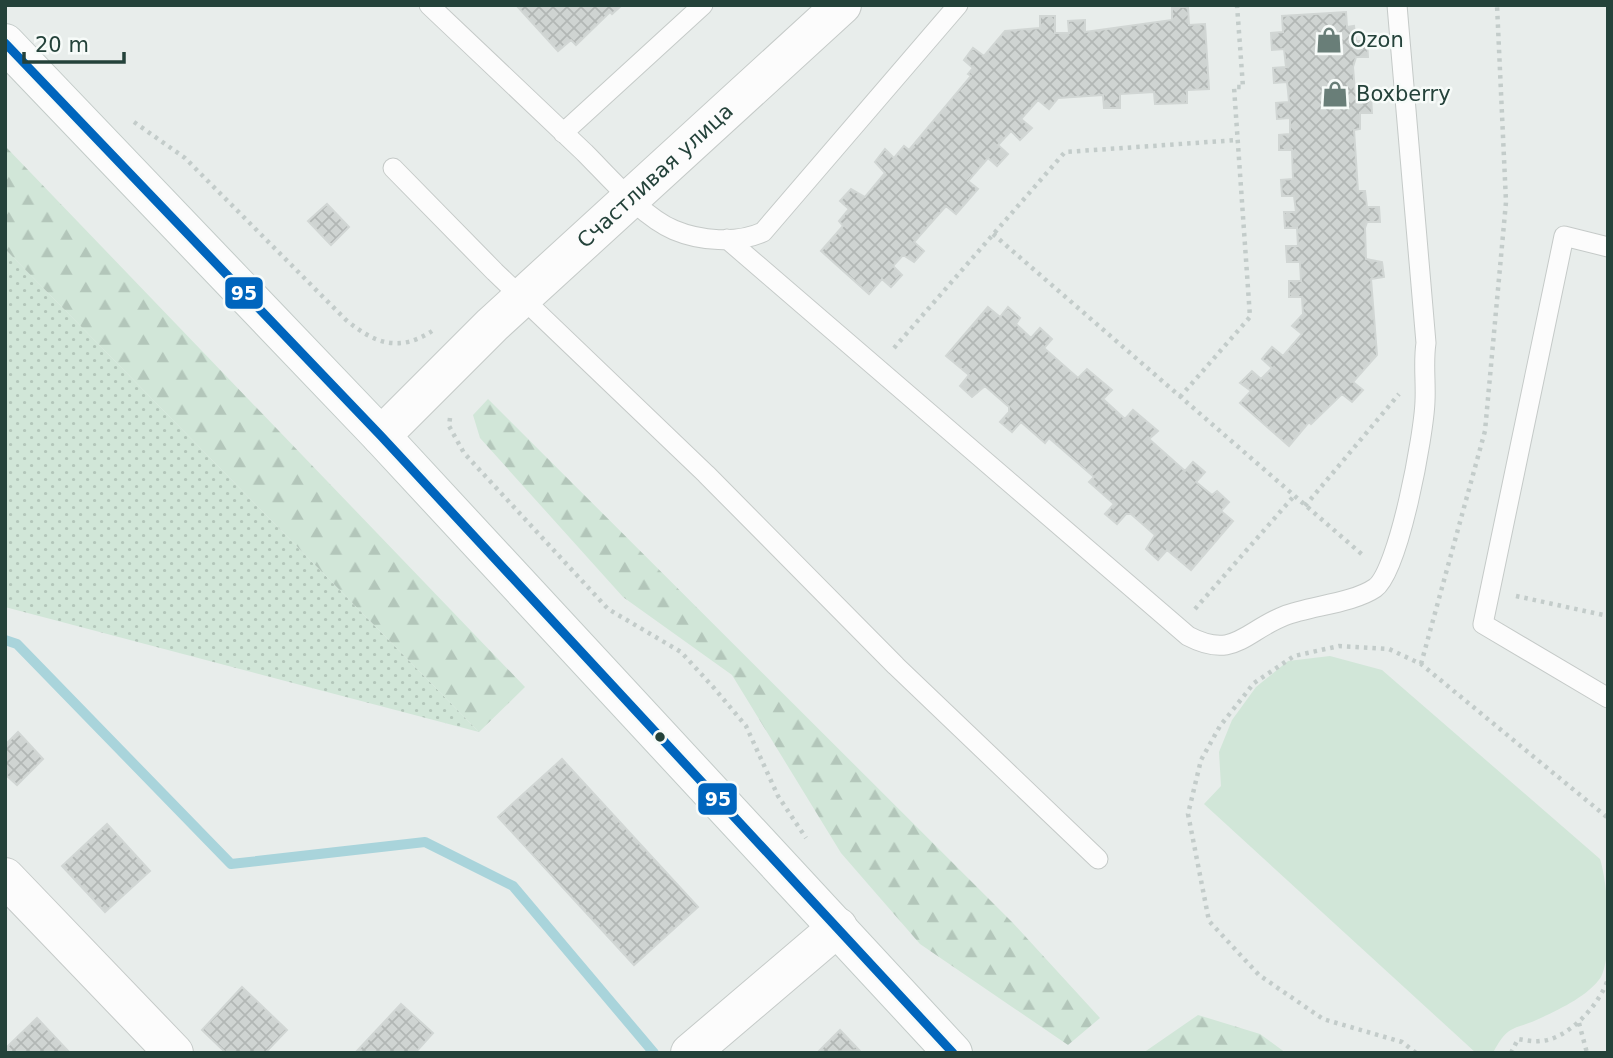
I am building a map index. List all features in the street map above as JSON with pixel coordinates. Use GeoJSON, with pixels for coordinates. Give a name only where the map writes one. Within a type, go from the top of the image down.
{"type":"FeatureCollection","features":[{"type":"Feature","properties":{"kind":"main road","name":"Счастливая улица"},"geometry":{"type":"LineString","coordinates":[[381,436],[523,297],[842,5]]}},
{"type":"Feature","properties":{"kind":"main road"},"geometry":{"type":"LineString","coordinates":[[5,43],[381,436],[953,1053]]}},
{"type":"Feature","properties":{"kind":"main road"},"geometry":{"type":"LineString","coordinates":[[5,877],[174,1053]]}},
{"type":"Feature","properties":{"kind":"main road"},"geometry":{"type":"LineString","coordinates":[[690,1053],[838,927]]}},
{"type":"Feature","properties":{"kind":"lane"},"geometry":{"type":"LineString","coordinates":[[429,5],[630,197],[671,229],[693,237],[727,239],[751,237],[763,232],[958,5]]}},
{"type":"Feature","properties":{"kind":"lane"},"geometry":{"type":"LineString","coordinates":[[563,133],[702,5]]}},
{"type":"Feature","properties":{"kind":"lane"},"geometry":{"type":"LineString","coordinates":[[727,239],[1178,628],[1206,646],[1235,645],[1281,617],[1314,606],[1364,595],[1377,586],[1385,575],[1412,482],[1426,400],[1422,366],[1426,342],[1398,5]]}},
{"type":"Feature","properties":{"kind":"lane"},"geometry":{"type":"LineString","coordinates":[[393,168],[706,474],[906,675],[1098,859]]}},
{"type":"Feature","properties":{"kind":"lane"},"geometry":{"type":"LineString","coordinates":[[1608,247],[1564,236],[1483,624],[1608,698]]}},
{"type":"Feature","properties":{"kind":"path"},"geometry":{"type":"LineString","coordinates":[[1180,397],[1250,317],[1234,88],[1243,87],[1237,5]]}},
{"type":"Feature","properties":{"kind":"path"},"geometry":{"type":"LineString","coordinates":[[1421,664],[1485,431],[1506,202],[1497,5]]}},
{"type":"Feature","properties":{"kind":"path"},"geometry":{"type":"LineString","coordinates":[[129,118],[185,158],[346,320],[368,338],[398,344],[421,339],[440,326]]}},
{"type":"Feature","properties":{"kind":"path"},"geometry":{"type":"LineString","coordinates":[[910,329],[1065,152],[1238,140]]}},
{"type":"Feature","properties":{"kind":"path"},"geometry":{"type":"LineString","coordinates":[[993,234],[1385,575]]}},
{"type":"Feature","properties":{"kind":"path"},"geometry":{"type":"LineString","coordinates":[[1305,506],[1422,366]]}},
{"type":"Feature","properties":{"kind":"path"},"geometry":{"type":"LineString","coordinates":[[450,415],[449,426],[464,453],[608,609],[681,652],[746,726],[778,796],[808,841]]}},
{"type":"Feature","properties":{"kind":"path"},"geometry":{"type":"LineString","coordinates":[[1178,628],[1294,496]]}},
{"type":"Feature","properties":{"kind":"path"},"geometry":{"type":"LineString","coordinates":[[1490,590],[1608,615]]}},
{"type":"Feature","properties":{"kind":"path"},"geometry":{"type":"LineString","coordinates":[[1416,1053],[1402,1042],[1323,1019],[1259,975],[1209,921],[1188,814],[1201,760],[1220,726],[1254,683],[1294,656],[1339,646],[1389,649],[1421,664],[1608,818]]}},
{"type":"Feature","properties":{"kind":"path"},"geometry":{"type":"LineString","coordinates":[[1511,1053],[1518,1039],[1543,1042],[1579,1023],[1604,992],[1608,979]]}},
{"type":"Feature","properties":{"kind":"path"},"geometry":{"type":"LineString","coordinates":[[1579,1023],[1587,1053]]}},
{"type":"Feature","properties":{"kind":"green space"},"geometry":{"type":"Polygon","coordinates":[[[5,146],[525,687],[479,732],[5,249],[5,146]]]}},
{"type":"Feature","properties":{"kind":"green space"},"geometry":{"type":"Polygon","coordinates":[[[5,249],[479,732],[5,607],[5,249]]]}},
{"type":"Feature","properties":{"kind":"green space"},"geometry":{"type":"Polygon","coordinates":[[[488,399],[1012,922],[1100,1018],[1068,1045],[920,944],[841,853],[732,675],[623,597],[480,438],[473,415],[488,399]]]}},
{"type":"Feature","properties":{"kind":"green space"},"geometry":{"type":"Polygon","coordinates":[[[1330,656],[1382,670],[1600,859],[1608,918],[1607,952],[1601,977],[1590,990],[1575,1000],[1508,1032],[1493,1053],[1476,1053],[1204,804],[1221,786],[1219,752],[1232,720],[1256,687],[1288,661],[1330,656]]]}},
{"type":"Feature","properties":{"kind":"green space"},"geometry":{"type":"Polygon","coordinates":[[[1198,1015],[1260,1034],[1286,1053],[1143,1053],[1198,1015]]]}},
{"type":"Feature","properties":{"kind":"building"},"geometry":{"type":"Polygon","coordinates":[[[516,5],[622,5],[612,14],[610,12],[576,45],[571,40],[558,51],[516,5]]]}},
{"type":"Feature","properties":{"kind":"building"},"geometry":{"type":"Polygon","coordinates":[[[1172,7],[1188,7],[1189,25],[1205,24],[1209,89],[1187,90],[1187,103],[1155,104],[1154,92],[1120,94],[1120,108],[1104,108],[1103,95],[1058,98],[1049,109],[1038,100],[1021,119],[1032,128],[1020,140],[1011,131],[998,145],[1008,154],[997,166],[988,158],[968,181],[978,189],[956,214],[946,206],[914,242],[924,251],[914,262],[903,255],[893,266],[902,275],[891,287],[882,279],[869,294],[821,251],[843,226],[839,221],[849,209],[840,201],[851,189],[865,197],[885,173],[875,162],[885,149],[894,158],[904,146],[909,150],[971,76],[968,74],[973,68],[964,60],[973,48],[984,56],[1005,31],[1040,28],[1040,16],[1055,16],[1055,33],[1069,33],[1068,21],[1085,20],[1085,32],[1172,20],[1172,7]]]}},
{"type":"Feature","properties":{"kind":"building"},"geometry":{"type":"Polygon","coordinates":[[[1346,12],[1347,27],[1354,26],[1356,41],[1367,41],[1368,57],[1356,57],[1353,67],[1355,92],[1359,92],[1359,96],[1371,96],[1372,113],[1360,113],[1360,129],[1354,130],[1358,191],[1365,191],[1367,207],[1379,207],[1380,222],[1367,222],[1365,228],[1366,259],[1382,262],[1384,277],[1371,279],[1377,355],[1353,382],[1363,390],[1352,402],[1342,394],[1311,424],[1309,422],[1289,446],[1240,403],[1251,391],[1240,383],[1252,371],[1261,379],[1272,368],[1262,359],[1272,347],[1283,356],[1302,334],[1292,326],[1303,314],[1302,297],[1289,297],[1289,281],[1301,281],[1300,262],[1287,262],[1286,246],[1298,246],[1297,228],[1285,228],[1284,212],[1296,212],[1294,196],[1282,196],[1281,180],[1293,179],[1292,150],[1279,150],[1279,135],[1290,134],[1290,118],[1277,119],[1276,103],[1289,102],[1288,91],[1287,82],[1274,83],[1273,68],[1286,67],[1284,49],[1272,50],[1271,33],[1283,32],[1282,16],[1346,12]]]}},
{"type":"Feature","properties":{"kind":"building"},"geometry":{"type":"Polygon","coordinates":[[[327,204],[349,227],[331,245],[308,221],[327,204]]]}},
{"type":"Feature","properties":{"kind":"building"},"geometry":{"type":"Polygon","coordinates":[[[988,307],[1000,317],[1008,307],[1020,318],[1016,324],[1031,338],[1040,328],[1052,339],[1044,348],[1078,378],[1087,369],[1112,390],[1103,399],[1125,419],[1133,410],[1158,431],[1149,439],[1185,471],[1193,462],[1205,472],[1196,482],[1212,495],[1217,491],[1229,502],[1221,511],[1233,521],[1191,570],[1167,550],[1158,560],[1146,549],[1155,535],[1131,514],[1126,514],[1117,524],[1105,514],[1114,504],[1089,482],[1094,477],[1049,438],[1045,443],[1021,422],[1012,432],[1000,422],[1009,412],[1009,407],[985,386],[972,397],[960,386],[969,375],[946,356],[988,307]]]}},
{"type":"Feature","properties":{"kind":"building"},"geometry":{"type":"Polygon","coordinates":[[[18,732],[43,759],[17,785],[5,774],[5,745],[18,732]]]}},
{"type":"Feature","properties":{"kind":"building"},"geometry":{"type":"Polygon","coordinates":[[[562,759],[698,907],[634,965],[498,817],[562,759]]]}},
{"type":"Feature","properties":{"kind":"building"},"geometry":{"type":"Polygon","coordinates":[[[107,824],[150,871],[105,912],[62,866],[107,824]]]}},
{"type":"Feature","properties":{"kind":"building"},"geometry":{"type":"Polygon","coordinates":[[[242,987],[287,1030],[265,1053],[226,1053],[202,1030],[242,987]]]}},
{"type":"Feature","properties":{"kind":"building"},"geometry":{"type":"Polygon","coordinates":[[[401,1004],[433,1033],[415,1053],[355,1053],[401,1004]]]}},
{"type":"Feature","properties":{"kind":"building"},"geometry":{"type":"Polygon","coordinates":[[[37,1018],[70,1053],[5,1053],[5,1049],[37,1018]]]}},
{"type":"Feature","properties":{"kind":"building"},"geometry":{"type":"Polygon","coordinates":[[[840,1030],[859,1050],[817,1053],[840,1030]]]}},
{"type":"Feature","properties":{"kind":"waterway"},"geometry":{"type":"LineString","coordinates":[[5,640],[17,644],[231,864],[425,842],[513,886],[654,1053]]}},
{"type":"Feature","properties":{"kind":"transit line","name":"95"},"geometry":{"type":"LineString","coordinates":[[5,43],[381,436],[953,1053]]}},
{"type":"Feature","properties":{"kind":"place","name":"Ozon"},"geometry":{"type":"Point","coordinates":[1329,40]}},
{"type":"Feature","properties":{"kind":"place","name":"Boxberry"},"geometry":{"type":"Point","coordinates":[1335,94]}}]}
